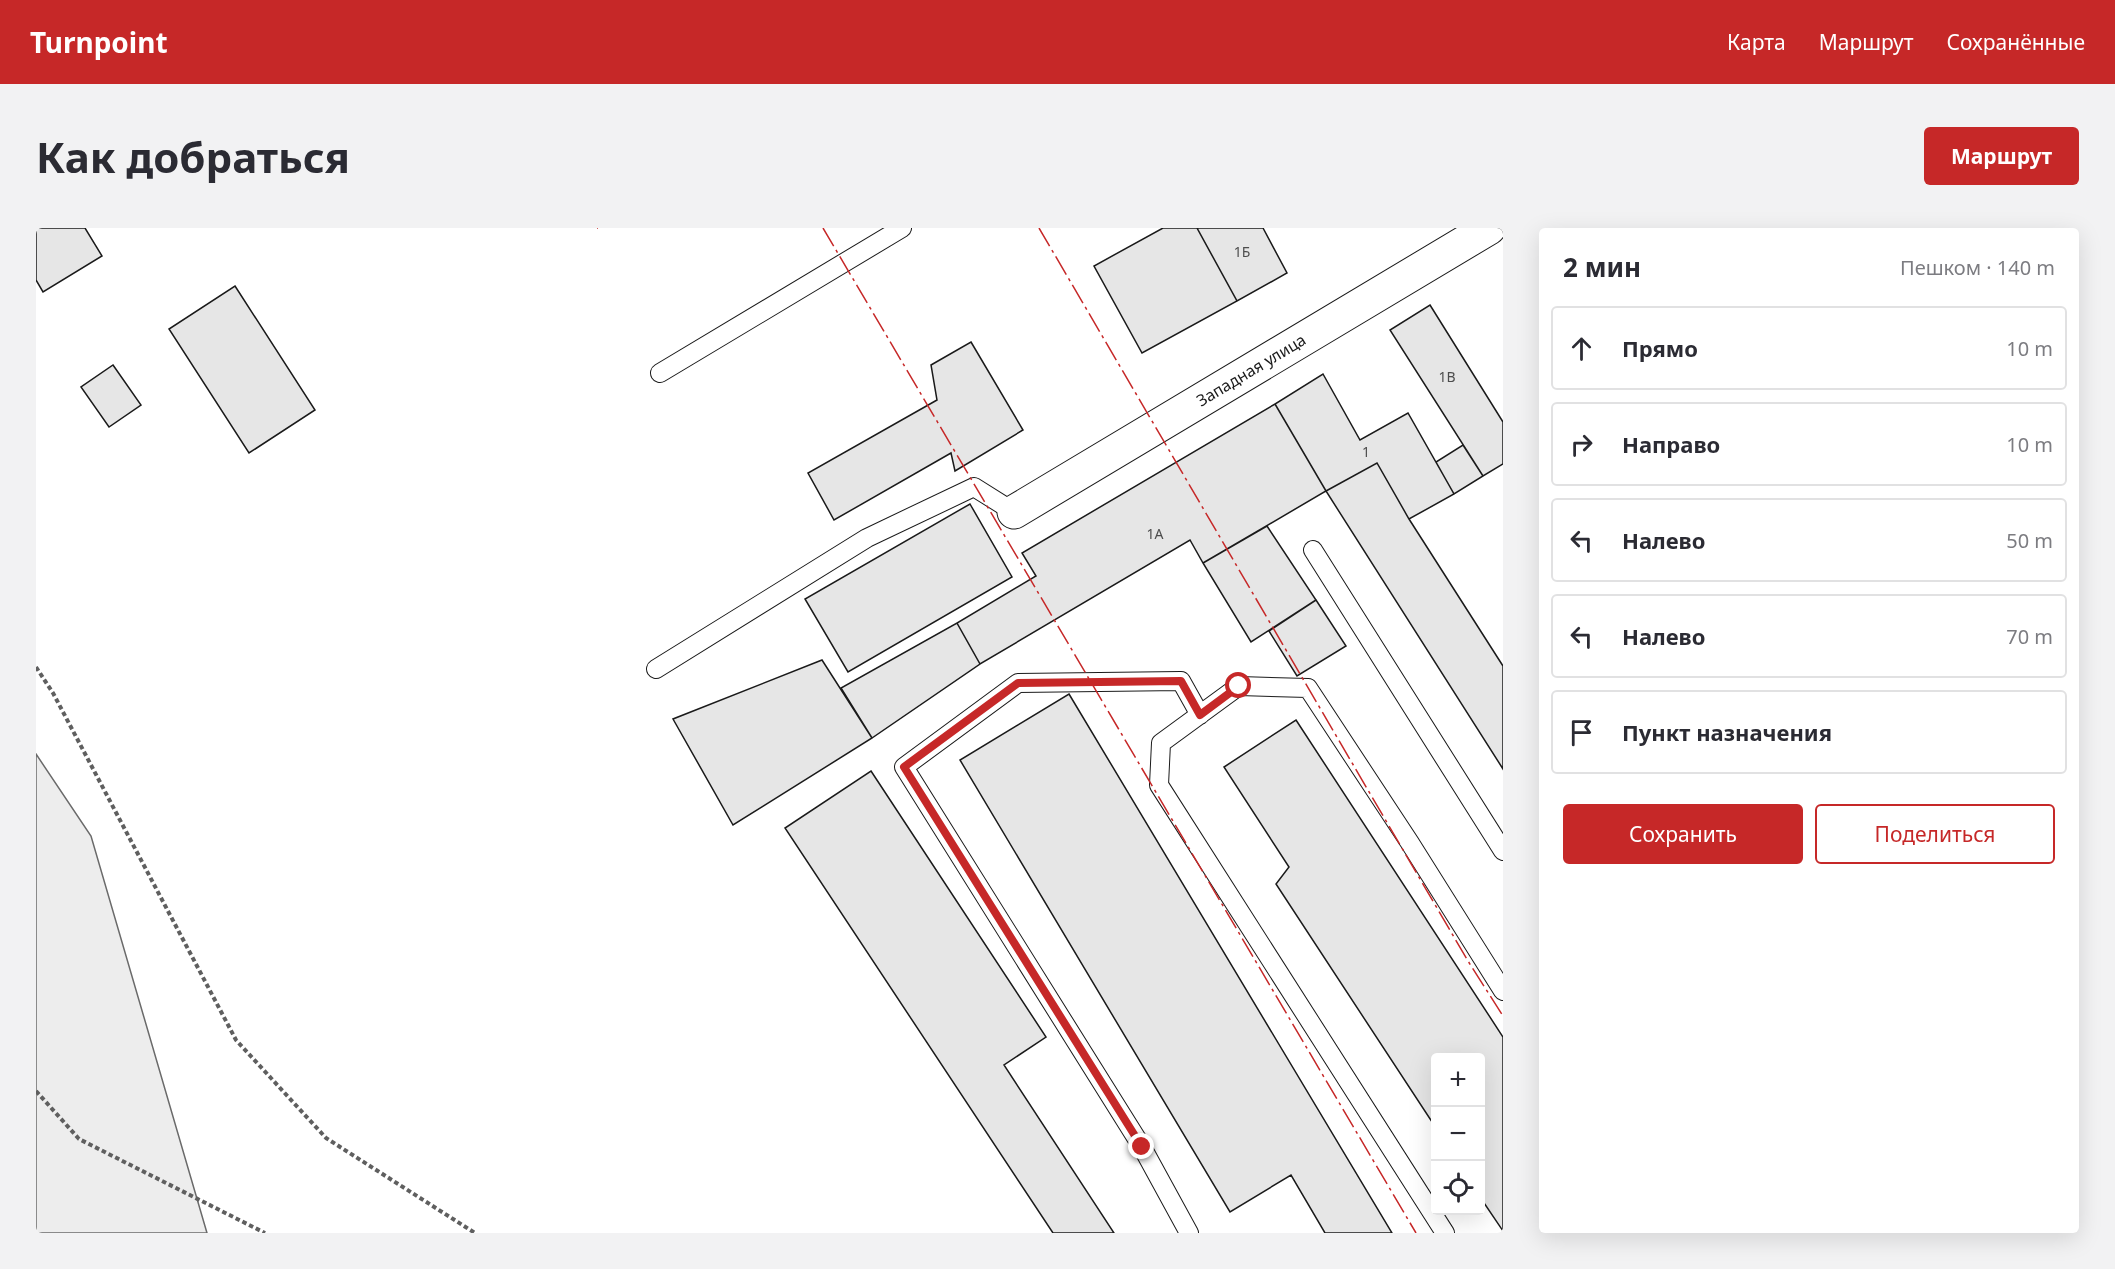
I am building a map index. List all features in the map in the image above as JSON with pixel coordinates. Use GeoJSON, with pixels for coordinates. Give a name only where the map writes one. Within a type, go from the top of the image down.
{"type":"FeatureCollection","features":[{"type":"Feature","properties":{"kind":"street","name":"Западная улица"},"geometry":{"type":"LineString","coordinates":[[1014,512],[1489,228]]}},
{"type":"Feature","properties":{"kind":"lane"},"geometry":{"type":"LineString","coordinates":[[660,373],[902,228]]}},
{"type":"Feature","properties":{"kind":"lane"},"geometry":{"type":"LineString","coordinates":[[656,669],[867,538],[974,487],[1014,512]]}},
{"type":"Feature","properties":{"kind":"lane"},"geometry":{"type":"LineString","coordinates":[[1313,550],[1503,851]]}},
{"type":"Feature","properties":{"kind":"lane"},"geometry":{"type":"LineString","coordinates":[[1189,1233],[1142,1147],[904,767],[1018,683],[1181,681],[1200,715]]}},
{"type":"Feature","properties":{"kind":"lane"},"geometry":{"type":"LineString","coordinates":[[1445,1233],[1159,785],[1161,743],[1239,686],[1308,688],[1410,843],[1503,991]]}},
{"type":"Feature","properties":{"kind":"path"},"geometry":{"type":"LineString","coordinates":[[36,667],[53,693],[236,1040],[326,1138],[475,1233]]}},
{"type":"Feature","properties":{"kind":"path"},"geometry":{"type":"LineString","coordinates":[[36,1091],[80,1139],[265,1233]]}},
{"type":"Feature","properties":{"kind":"shaded area"},"geometry":{"type":"Polygon","coordinates":[[[36,754],[91,836],[207,1233],[36,1233],[36,754]]]}},
{"type":"Feature","properties":{"kind":"building"},"geometry":{"type":"Polygon","coordinates":[[[36,228],[85,228],[102,256],[43,292],[36,280],[36,228]]]}},
{"type":"Feature","properties":{"kind":"building"},"geometry":{"type":"Polygon","coordinates":[[[1163,228],[1197,228],[1237,301],[1142,353],[1094,266],[1163,228]]]}},
{"type":"Feature","properties":{"kind":"building"},"geometry":{"type":"Polygon","coordinates":[[[1197,228],[1263,228],[1287,273],[1237,301],[1197,228]]]}},
{"type":"Feature","properties":{"kind":"building"},"geometry":{"type":"Polygon","coordinates":[[[235,286],[315,410],[249,453],[169,329],[235,286]]]}},
{"type":"Feature","properties":{"kind":"building"},"geometry":{"type":"Polygon","coordinates":[[[1430,305],[1503,422],[1503,464],[1483,476],[1390,330],[1430,305]]]}},
{"type":"Feature","properties":{"kind":"building"},"geometry":{"type":"Polygon","coordinates":[[[971,342],[1023,430],[955,471],[951,453],[834,520],[808,473],[937,400],[931,365],[971,342]]]}},
{"type":"Feature","properties":{"kind":"building"},"geometry":{"type":"Polygon","coordinates":[[[113,365],[141,405],[109,427],[81,387],[113,365]]]}},
{"type":"Feature","properties":{"kind":"building"},"geometry":{"type":"Polygon","coordinates":[[[1323,374],[1360,440],[1408,413],[1454,494],[1409,519],[1377,463],[1326,491],[1275,404],[1323,374]]]}},
{"type":"Feature","properties":{"kind":"building"},"geometry":{"type":"Polygon","coordinates":[[[1275,404],[1326,491],[1203,563],[1190,540],[980,664],[957,623],[1036,576],[1022,553],[1275,404]]]}},
{"type":"Feature","properties":{"kind":"building"},"geometry":{"type":"Polygon","coordinates":[[[1463,445],[1483,476],[1454,494],[1436,462],[1463,445]]]}},
{"type":"Feature","properties":{"kind":"building"},"geometry":{"type":"Polygon","coordinates":[[[1377,463],[1409,519],[1503,666],[1503,769],[1326,491],[1377,463]]]}},
{"type":"Feature","properties":{"kind":"building"},"geometry":{"type":"Polygon","coordinates":[[[970,504],[1012,577],[848,672],[805,599],[970,504]]]}},
{"type":"Feature","properties":{"kind":"building"},"geometry":{"type":"Polygon","coordinates":[[[1267,526],[1316,600],[1251,642],[1203,563],[1267,526]]]}},
{"type":"Feature","properties":{"kind":"building"},"geometry":{"type":"Polygon","coordinates":[[[1316,600],[1346,646],[1297,676],[1269,631],[1316,600]]]}},
{"type":"Feature","properties":{"kind":"building"},"geometry":{"type":"Polygon","coordinates":[[[957,623],[980,664],[872,738],[841,688],[957,623]]]}},
{"type":"Feature","properties":{"kind":"building"},"geometry":{"type":"Polygon","coordinates":[[[822,660],[872,738],[733,825],[673,719],[822,660]]]}},
{"type":"Feature","properties":{"kind":"building"},"geometry":{"type":"Polygon","coordinates":[[[1069,694],[1392,1233],[1325,1233],[1291,1175],[1230,1212],[960,760],[1069,694]]]}},
{"type":"Feature","properties":{"kind":"building"},"geometry":{"type":"Polygon","coordinates":[[[1296,720],[1503,1037],[1503,1231],[1485,1204],[1485,1053],[1431,1053],[1431,1120],[1276,884],[1289,867],[1224,767],[1296,720]]]}},
{"type":"Feature","properties":{"kind":"building"},"geometry":{"type":"Polygon","coordinates":[[[871,771],[1046,1037],[1004,1065],[1114,1233],[1053,1233],[785,828],[871,771]]]}},
{"type":"Feature","properties":{"kind":"power"},"geometry":{"type":"LineString","coordinates":[[823,228],[1416,1233]]}},
{"type":"Feature","properties":{"kind":"power"},"geometry":{"type":"LineString","coordinates":[[1039,228],[1468,961],[1503,1016]]}},
{"type":"Feature","properties":{"kind":"route"},"geometry":{"type":"LineString","coordinates":[[1142,1147],[904,767],[1018,683],[1181,681],[1200,715],[1239,686]]}}]}
